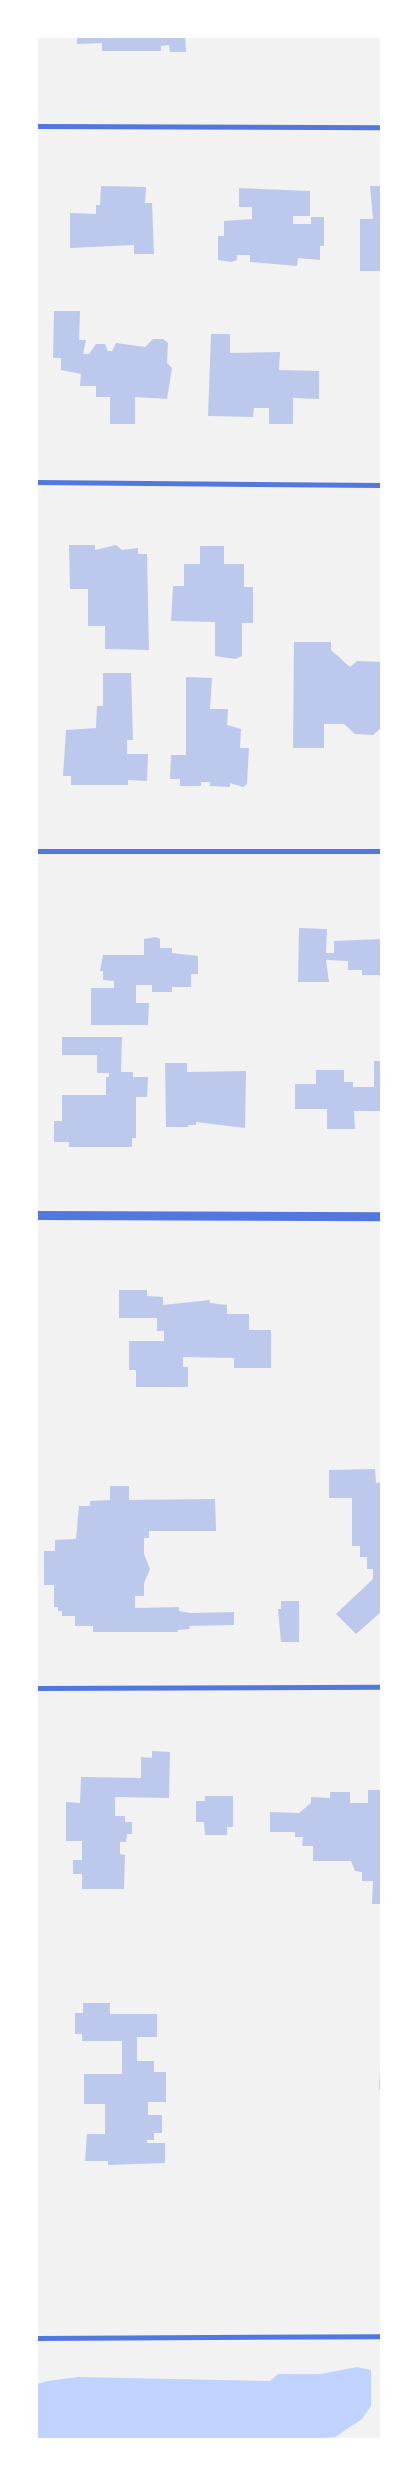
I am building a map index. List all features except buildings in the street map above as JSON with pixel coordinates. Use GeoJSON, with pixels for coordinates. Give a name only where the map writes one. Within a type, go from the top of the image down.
{"type":"FeatureCollection","features":[{"type":"Feature","properties":{"kind":"street"},"geometry":{"type":"LineString","coordinates":[[36,126],[382,127]]}},
{"type":"Feature","properties":{"kind":"street"},"geometry":{"type":"LineString","coordinates":[[36,482],[382,485]]}},
{"type":"Feature","properties":{"kind":"street"},"geometry":{"type":"LineString","coordinates":[[36,851],[382,851]]}},
{"type":"Feature","properties":{"kind":"street"},"geometry":{"type":"LineString","coordinates":[[36,1215],[382,1216]]}},
{"type":"Feature","properties":{"kind":"street"},"geometry":{"type":"LineString","coordinates":[[36,1688],[382,1688]]}},
{"type":"Feature","properties":{"kind":"street"},"geometry":{"type":"LineString","coordinates":[[36,2338],[382,2336]]}},
{"type":"Feature","properties":{"kind":"water"},"geometry":{"type":"Polygon","coordinates":[[[357,2367],[371,2370],[371,2406],[362,2419],[335,2437],[302,2440],[36,2440],[36,2384],[48,2381],[78,2377],[270,2381],[278,2374],[321,2374],[357,2367]]]}}]}
